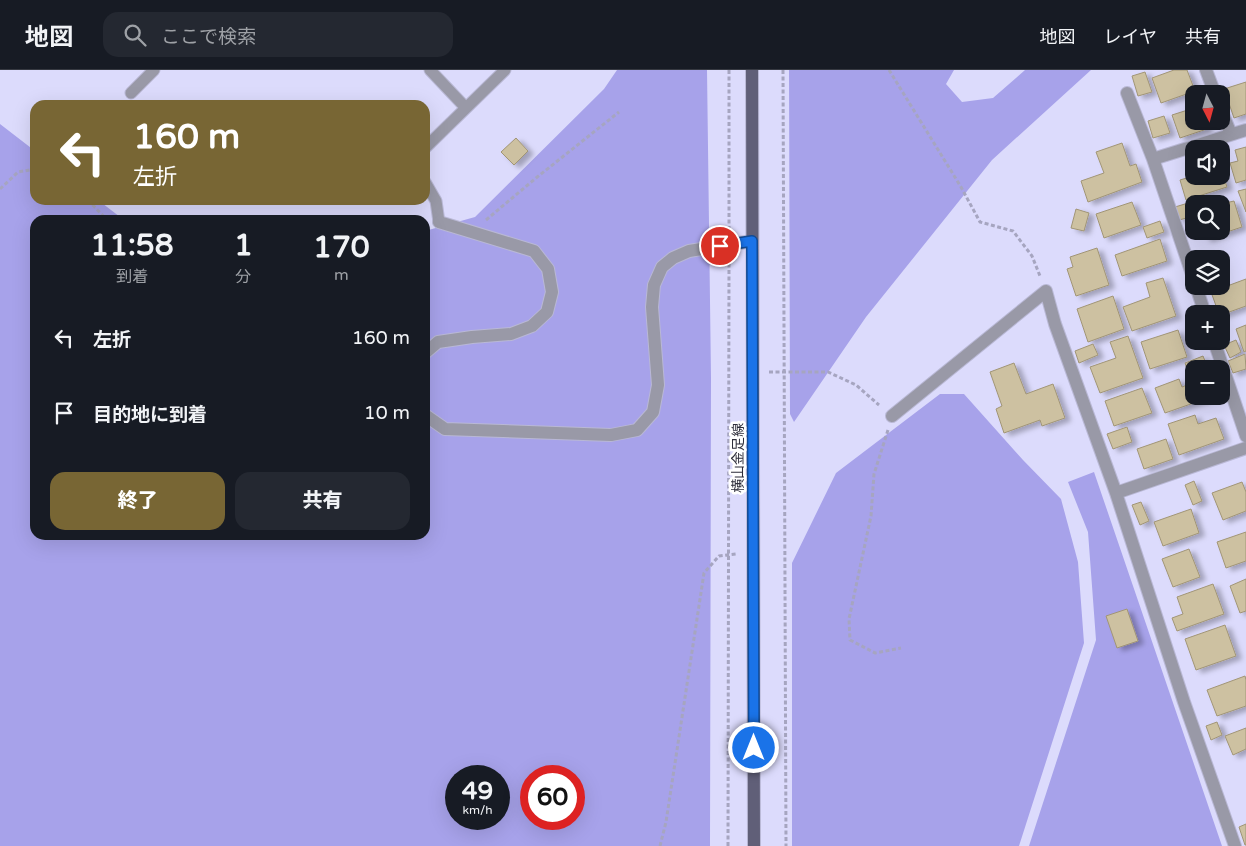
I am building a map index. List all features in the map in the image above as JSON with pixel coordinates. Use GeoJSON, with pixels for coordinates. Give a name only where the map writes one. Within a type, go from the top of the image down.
{"type":"FeatureCollection","features":[{"type":"Feature","properties":{"kind":"main road","name":"横山金足線"},"geometry":{"type":"LineString","coordinates":[[752,70],[754,846]]}},
{"type":"Feature","properties":{"kind":"street"},"geometry":{"type":"LineString","coordinates":[[1206,70],[1212,85]]}},
{"type":"Feature","properties":{"kind":"street"},"geometry":{"type":"LineString","coordinates":[[1127,93],[1153,159],[1185,253]]}},
{"type":"Feature","properties":{"kind":"street"},"geometry":{"type":"LineString","coordinates":[[1229,130],[1231,134]]}},
{"type":"Feature","properties":{"kind":"street"},"geometry":{"type":"LineString","coordinates":[[1153,159],[1246,130]]}},
{"type":"Feature","properties":{"kind":"street"},"geometry":{"type":"LineString","coordinates":[[430,348],[438,342],[510,334],[532,326],[547,312],[552,292],[548,269],[534,250],[439,222]]}},
{"type":"Feature","properties":{"kind":"street"},"geometry":{"type":"LineString","coordinates":[[430,418],[445,429],[610,436],[638,430],[654,412],[657,397],[658,385],[652,307],[654,285],[662,268],[672,258],[689,251],[752,241]]}},
{"type":"Feature","properties":{"kind":"street"},"geometry":{"type":"LineString","coordinates":[[892,416],[1046,291],[1055,324],[1116,493],[1184,702],[1235,846]]}},
{"type":"Feature","properties":{"kind":"street"},"geometry":{"type":"LineString","coordinates":[[1217,350],[1246,436]]}},
{"type":"Feature","properties":{"kind":"street"},"geometry":{"type":"LineString","coordinates":[[1116,493],[1246,448]]}},
{"type":"Feature","properties":{"kind":"lane"},"geometry":{"type":"LineString","coordinates":[[131,93],[154,70]]}},
{"type":"Feature","properties":{"kind":"lane"},"geometry":{"type":"LineString","coordinates":[[430,70],[466,108]]}},
{"type":"Feature","properties":{"kind":"lane"},"geometry":{"type":"LineString","coordinates":[[430,143],[506,70]]}},
{"type":"Feature","properties":{"kind":"lane"},"geometry":{"type":"LineString","coordinates":[[430,191],[436,201],[439,222]]}},
{"type":"Feature","properties":{"kind":"path"},"geometry":{"type":"LineString","coordinates":[[728,846],[729,70]]}},
{"type":"Feature","properties":{"kind":"path"},"geometry":{"type":"LineString","coordinates":[[783,70],[786,846]]}},
{"type":"Feature","properties":{"kind":"path"},"geometry":{"type":"LineString","coordinates":[[889,70],[961,187],[980,222],[1013,231],[1032,256],[1046,291]]}},
{"type":"Feature","properties":{"kind":"path"},"geometry":{"type":"LineString","coordinates":[[472,232],[619,112]]}},
{"type":"Feature","properties":{"kind":"path"},"geometry":{"type":"LineString","coordinates":[[0,189],[18,172],[30,170]]}},
{"type":"Feature","properties":{"kind":"path"},"geometry":{"type":"LineString","coordinates":[[93,205],[102,215]]}},
{"type":"Feature","properties":{"kind":"path"},"geometry":{"type":"LineString","coordinates":[[753,372],[828,372],[856,385],[892,416],[874,474],[871,516],[849,619],[850,640],[875,653],[901,648]]}},
{"type":"Feature","properties":{"kind":"path"},"geometry":{"type":"LineString","coordinates":[[660,846],[666,822],[704,573],[719,556],[754,552]]}},
{"type":"Feature","properties":{"kind":"shaded area"},"geometry":{"type":"Polygon","coordinates":[[[617,70],[707,70],[711,378],[710,846],[0,846],[0,124],[30,147],[30,205],[104,205],[118,215],[30,215],[30,540],[430,540],[430,230],[475,217],[604,89],[617,70]]]}},
{"type":"Feature","properties":{"kind":"shaded area"},"geometry":{"type":"Polygon","coordinates":[[[789,70],[954,70],[946,84],[962,102],[993,98],[1025,70],[1091,70],[992,160],[866,317],[794,422],[790,414],[789,70]]]}},
{"type":"Feature","properties":{"kind":"shaded area"},"geometry":{"type":"Polygon","coordinates":[[[940,394],[964,394],[1061,499],[1078,562],[1084,643],[1019,846],[792,846],[792,563],[836,473],[940,394]]]}},
{"type":"Feature","properties":{"kind":"shaded area"},"geometry":{"type":"Polygon","coordinates":[[[1094,472],[1222,846],[1029,846],[1096,640],[1088,532],[1068,482],[1094,472]]]}},
{"type":"Feature","properties":{"kind":"building"},"geometry":{"type":"Polygon","coordinates":[[[1174,70],[1187,70],[1193,85],[1185,85],[1185,95],[1161,103],[1152,78],[1174,70]]]}},
{"type":"Feature","properties":{"kind":"building"},"geometry":{"type":"Polygon","coordinates":[[[1145,72],[1152,92],[1138,96],[1132,76],[1145,72]]]}},
{"type":"Feature","properties":{"kind":"building"},"geometry":{"type":"Polygon","coordinates":[[[1246,82],[1246,114],[1234,118],[1230,106],[1230,87],[1246,82]]]}},
{"type":"Feature","properties":{"kind":"building"},"geometry":{"type":"Polygon","coordinates":[[[1185,111],[1185,130],[1204,130],[1180,138],[1172,115],[1185,111]]]}},
{"type":"Feature","properties":{"kind":"building"},"geometry":{"type":"Polygon","coordinates":[[[1164,116],[1170,133],[1153,138],[1148,121],[1164,116]]]}},
{"type":"Feature","properties":{"kind":"building"},"geometry":{"type":"Polygon","coordinates":[[[516,138],[528,151],[514,165],[501,152],[516,138]]]}},
{"type":"Feature","properties":{"kind":"building"},"geometry":{"type":"Polygon","coordinates":[[[1122,143],[1130,166],[1136,164],[1142,182],[1088,202],[1081,181],[1104,173],[1096,152],[1122,143]]]}},
{"type":"Feature","properties":{"kind":"building"},"geometry":{"type":"Polygon","coordinates":[[[1246,147],[1246,180],[1236,183],[1230,163],[1238,161],[1235,150],[1246,147]]]}},
{"type":"Feature","properties":{"kind":"building"},"geometry":{"type":"Polygon","coordinates":[[[1185,178],[1185,185],[1226,185],[1227,187],[1202,195],[1185,195],[1185,197],[1180,180],[1185,178]]]}},
{"type":"Feature","properties":{"kind":"building"},"geometry":{"type":"Polygon","coordinates":[[[1246,189],[1246,212],[1238,191],[1246,189]]]}},
{"type":"Feature","properties":{"kind":"building"},"geometry":{"type":"Polygon","coordinates":[[[1234,201],[1242,227],[1230,231],[1230,202],[1234,201]]]}},
{"type":"Feature","properties":{"kind":"building"},"geometry":{"type":"Polygon","coordinates":[[[1132,202],[1141,225],[1104,238],[1096,214],[1132,202]]]}},
{"type":"Feature","properties":{"kind":"building"},"geometry":{"type":"Polygon","coordinates":[[[1185,204],[1185,218],[1179,220],[1175,207],[1185,204]]]}},
{"type":"Feature","properties":{"kind":"building"},"geometry":{"type":"Polygon","coordinates":[[[1076,209],[1089,213],[1084,231],[1071,228],[1076,209]]]}},
{"type":"Feature","properties":{"kind":"building"},"geometry":{"type":"Polygon","coordinates":[[[1160,221],[1164,232],[1147,238],[1143,227],[1160,221]]]}},
{"type":"Feature","properties":{"kind":"building"},"geometry":{"type":"Polygon","coordinates":[[[1160,239],[1167,261],[1122,276],[1115,255],[1160,239]]]}},
{"type":"Feature","properties":{"kind":"building"},"geometry":{"type":"Polygon","coordinates":[[[1097,248],[1109,285],[1076,296],[1067,269],[1073,267],[1070,257],[1097,248]]]}},
{"type":"Feature","properties":{"kind":"building"},"geometry":{"type":"Polygon","coordinates":[[[1163,278],[1176,316],[1132,331],[1123,307],[1150,297],[1146,283],[1163,278]]]}},
{"type":"Feature","properties":{"kind":"building"},"geometry":{"type":"Polygon","coordinates":[[[1246,279],[1246,306],[1230,312],[1230,305],[1216,305],[1212,295],[1230,295],[1230,285],[1246,279]]]}},
{"type":"Feature","properties":{"kind":"building"},"geometry":{"type":"Polygon","coordinates":[[[1113,296],[1124,329],[1088,342],[1077,309],[1113,296]]]}},
{"type":"Feature","properties":{"kind":"building"},"geometry":{"type":"Polygon","coordinates":[[[1246,325],[1246,351],[1244,352],[1236,329],[1246,325]]]}},
{"type":"Feature","properties":{"kind":"building"},"geometry":{"type":"Polygon","coordinates":[[[1178,330],[1187,357],[1150,369],[1141,342],[1178,330]]]}},
{"type":"Feature","properties":{"kind":"building"},"geometry":{"type":"Polygon","coordinates":[[[1128,336],[1143,378],[1100,393],[1090,367],[1116,358],[1110,342],[1128,336]]]}},
{"type":"Feature","properties":{"kind":"building"},"geometry":{"type":"Polygon","coordinates":[[[1236,340],[1241,352],[1230,358],[1226,350],[1230,350],[1230,342],[1236,340]]]}},
{"type":"Feature","properties":{"kind":"building"},"geometry":{"type":"Polygon","coordinates":[[[1093,344],[1098,355],[1079,363],[1075,351],[1093,344]]]}},
{"type":"Feature","properties":{"kind":"building"},"geometry":{"type":"Polygon","coordinates":[[[1245,354],[1246,369],[1233,373],[1230,360],[1245,354]]]}},
{"type":"Feature","properties":{"kind":"building"},"geometry":{"type":"Polygon","coordinates":[[[1203,356],[1205,360],[1193,360],[1203,356]]]}},
{"type":"Feature","properties":{"kind":"building"},"geometry":{"type":"Polygon","coordinates":[[[1014,363],[1026,394],[1053,384],[1065,418],[1042,426],[1040,420],[1004,433],[996,409],[1002,406],[990,372],[1014,363]]]}},
{"type":"Feature","properties":{"kind":"building"},"geometry":{"type":"Polygon","coordinates":[[[1179,379],[1182,387],[1185,386],[1185,405],[1188,405],[1165,413],[1155,388],[1179,379]]]}},
{"type":"Feature","properties":{"kind":"building"},"geometry":{"type":"Polygon","coordinates":[[[1142,388],[1152,413],[1114,426],[1105,401],[1142,388]]]}},
{"type":"Feature","properties":{"kind":"building"},"geometry":{"type":"Polygon","coordinates":[[[1195,415],[1198,424],[1216,418],[1224,439],[1179,455],[1168,424],[1195,415]]]}},
{"type":"Feature","properties":{"kind":"building"},"geometry":{"type":"Polygon","coordinates":[[[1127,427],[1132,442],[1113,449],[1107,434],[1127,427]]]}},
{"type":"Feature","properties":{"kind":"building"},"geometry":{"type":"Polygon","coordinates":[[[1166,439],[1173,459],[1144,469],[1137,449],[1166,439]]]}},
{"type":"Feature","properties":{"kind":"building"},"geometry":{"type":"Polygon","coordinates":[[[1194,481],[1202,501],[1193,505],[1185,485],[1194,481]]]}},
{"type":"Feature","properties":{"kind":"building"},"geometry":{"type":"Polygon","coordinates":[[[1242,482],[1246,492],[1246,511],[1223,520],[1212,493],[1242,482]]]}},
{"type":"Feature","properties":{"kind":"building"},"geometry":{"type":"Polygon","coordinates":[[[1141,502],[1149,521],[1140,525],[1132,505],[1141,502]]]}},
{"type":"Feature","properties":{"kind":"building"},"geometry":{"type":"Polygon","coordinates":[[[1191,509],[1199,533],[1163,546],[1154,522],[1191,509]]]}},
{"type":"Feature","properties":{"kind":"building"},"geometry":{"type":"Polygon","coordinates":[[[1246,532],[1246,561],[1226,568],[1217,542],[1246,532]]]}},
{"type":"Feature","properties":{"kind":"building"},"geometry":{"type":"Polygon","coordinates":[[[1189,549],[1200,577],[1173,587],[1162,559],[1189,549]]]}},
{"type":"Feature","properties":{"kind":"building"},"geometry":{"type":"Polygon","coordinates":[[[1246,579],[1246,611],[1240,613],[1230,586],[1246,579]]]}},
{"type":"Feature","properties":{"kind":"building"},"geometry":{"type":"Polygon","coordinates":[[[1213,584],[1224,614],[1177,631],[1172,618],[1183,614],[1177,597],[1213,584]]]}},
{"type":"Feature","properties":{"kind":"building"},"geometry":{"type":"Polygon","coordinates":[[[1127,609],[1138,641],[1117,648],[1106,616],[1127,609]]]}},
{"type":"Feature","properties":{"kind":"building"},"geometry":{"type":"Polygon","coordinates":[[[1225,625],[1236,656],[1196,670],[1185,639],[1225,625]]]}},
{"type":"Feature","properties":{"kind":"building"},"geometry":{"type":"Polygon","coordinates":[[[1245,676],[1246,706],[1217,716],[1207,690],[1245,676]]]}},
{"type":"Feature","properties":{"kind":"building"},"geometry":{"type":"Polygon","coordinates":[[[1217,722],[1222,735],[1211,740],[1206,726],[1217,722]]]}},
{"type":"Feature","properties":{"kind":"building"},"geometry":{"type":"Polygon","coordinates":[[[1246,728],[1246,749],[1233,755],[1225,736],[1246,728]]]}},
{"type":"Feature","properties":{"kind":"building"},"geometry":{"type":"Polygon","coordinates":[[[1246,824],[1246,845],[1245,845],[1239,827],[1246,824]]]}},
{"type":"Feature","properties":{"kind":"route"},"geometry":{"type":"LineString","coordinates":[[720,246],[752,241],[754,748]]}}]}
